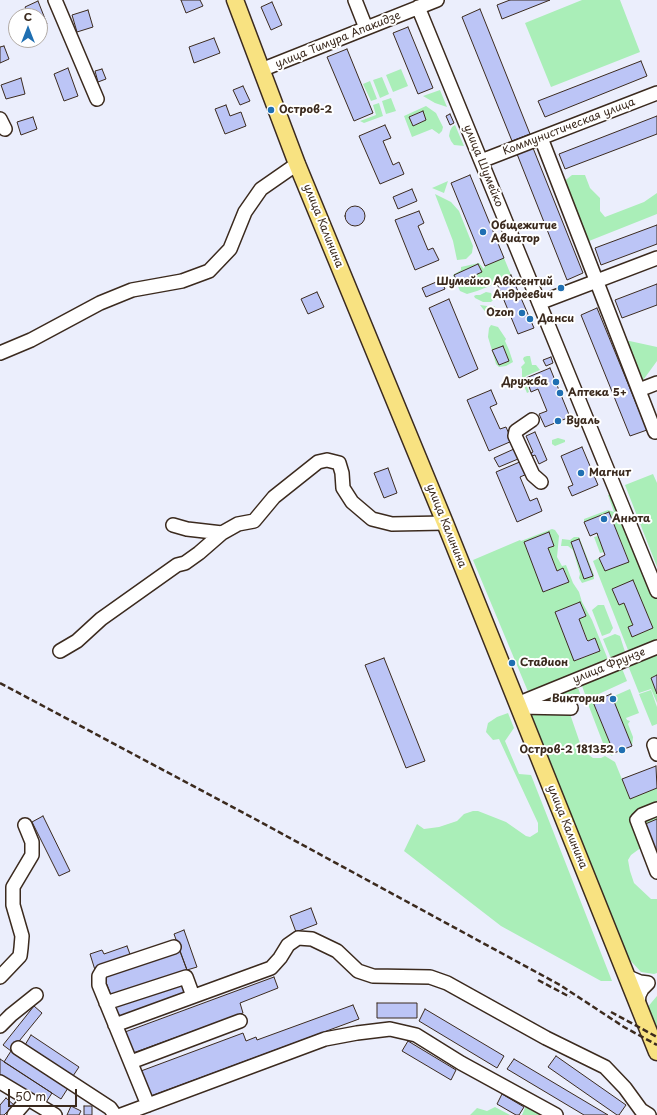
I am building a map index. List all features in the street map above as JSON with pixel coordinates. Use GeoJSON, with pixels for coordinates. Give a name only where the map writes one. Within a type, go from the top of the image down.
{"type":"FeatureCollection","features":[{"type":"Feature","properties":{"kind":"main road","name":"улица Калинина"},"geometry":{"type":"LineString","coordinates":[[235,0],[297,164],[445,523],[657,1052]]}},
{"type":"Feature","properties":{"kind":"street"},"geometry":{"type":"LineString","coordinates":[[55,0],[97,99]]}},
{"type":"Feature","properties":{"kind":"street"},"geometry":{"type":"LineString","coordinates":[[355,0],[366,28]]}},
{"type":"Feature","properties":{"kind":"street","name":"улица Тимура Апакидзе"},"geometry":{"type":"LineString","coordinates":[[261,70],[436,0]]}},
{"type":"Feature","properties":{"kind":"street","name":"улица Шумейко"},"geometry":{"type":"LineString","coordinates":[[418,7],[657,591]]}},
{"type":"Feature","properties":{"kind":"street","name":"Коммунистическая улица"},"geometry":{"type":"LineString","coordinates":[[481,161],[657,93]]}},
{"type":"Feature","properties":{"kind":"street"},"geometry":{"type":"LineString","coordinates":[[541,138],[655,432]]}},
{"type":"Feature","properties":{"kind":"street"},"geometry":{"type":"LineString","coordinates":[[0,353],[31,340],[100,303],[132,290],[182,281],[209,271],[230,249],[245,212],[261,189],[297,164]]}},
{"type":"Feature","properties":{"kind":"street"},"geometry":{"type":"LineString","coordinates":[[539,303],[657,258]]}},
{"type":"Feature","properties":{"kind":"street"},"geometry":{"type":"LineString","coordinates":[[639,390],[657,384]]}},
{"type":"Feature","properties":{"kind":"street"},"geometry":{"type":"LineString","coordinates":[[532,420],[516,431],[515,436],[533,475],[540,482]]}},
{"type":"Feature","properties":{"kind":"street"},"geometry":{"type":"LineString","coordinates":[[60,651],[77,641],[101,618],[177,565],[185,563],[199,553],[222,533],[238,524],[254,521],[274,497],[318,462],[327,460],[339,463],[342,473],[343,488],[352,502],[372,519],[392,524],[445,523]]}},
{"type":"Feature","properties":{"kind":"street"},"geometry":{"type":"LineString","coordinates":[[173,525],[187,529],[222,533]]}},
{"type":"Feature","properties":{"kind":"street","name":"улица Фрунзе"},"geometry":{"type":"LineString","coordinates":[[518,706],[657,647]]}},
{"type":"Feature","properties":{"kind":"street"},"geometry":{"type":"LineString","coordinates":[[518,706],[571,708]]}},
{"type":"Feature","properties":{"kind":"street"},"geometry":{"type":"LineString","coordinates":[[657,809],[642,815],[637,820],[657,872]]}},
{"type":"Feature","properties":{"kind":"street"},"geometry":{"type":"LineString","coordinates":[[0,977],[20,956],[22,936],[13,906],[13,887],[32,855],[32,842],[25,825]]}},
{"type":"Feature","properties":{"kind":"street"},"geometry":{"type":"LineString","coordinates":[[115,1025],[271,968],[280,958],[288,945],[298,938],[312,939],[337,951],[358,971],[373,976],[430,977],[447,983],[546,1038],[605,1067],[625,1088],[641,1110],[649,1115]]}},
{"type":"Feature","properties":{"kind":"street"},"geometry":{"type":"LineString","coordinates":[[148,1105],[99,985],[98,976],[102,971],[174,947]]}},
{"type":"Feature","properties":{"kind":"street"},"geometry":{"type":"LineString","coordinates":[[626,976],[640,982],[653,982]]}},
{"type":"Feature","properties":{"kind":"street"},"geometry":{"type":"LineString","coordinates":[[106,1003],[186,977],[193,996]]}},
{"type":"Feature","properties":{"kind":"street"},"geometry":{"type":"LineString","coordinates":[[638,1004],[639,995],[642,989],[653,982]]}},
{"type":"Feature","properties":{"kind":"street"},"geometry":{"type":"LineString","coordinates":[[0,1026],[36,995]]}},
{"type":"Feature","properties":{"kind":"street"},"geometry":{"type":"LineString","coordinates":[[131,1062],[240,1021]]}},
{"type":"Feature","properties":{"kind":"street"},"geometry":{"type":"LineString","coordinates":[[121,1115],[325,1039],[390,1029],[416,1035],[461,1063],[556,1115]]}},
{"type":"Feature","properties":{"kind":"street"},"geometry":{"type":"LineString","coordinates":[[18,1048],[110,1108],[115,1115]]}},
{"type":"Feature","properties":{"kind":"street"},"geometry":{"type":"LineString","coordinates":[[0,1082],[55,1115]]}},
{"type":"Feature","properties":{"kind":"street"},"geometry":{"type":"LineString","coordinates":[[14,1115],[28,1099]]}},
{"type":"Feature","properties":{"kind":"green space"},"geometry":{"type":"Polygon","coordinates":[[[582,0],[620,0],[640,52],[551,87],[525,23],[582,0]]]}},
{"type":"Feature","properties":{"kind":"green space"},"geometry":{"type":"Polygon","coordinates":[[[401,69],[408,86],[393,92],[386,75],[401,69]]]}},
{"type":"Feature","properties":{"kind":"green space"},"geometry":{"type":"Polygon","coordinates":[[[382,77],[389,94],[380,98],[373,80],[382,77]]]}},
{"type":"Feature","properties":{"kind":"green space"},"geometry":{"type":"Polygon","coordinates":[[[370,81],[377,99],[371,101],[363,84],[370,81]]]}},
{"type":"Feature","properties":{"kind":"green space"},"geometry":{"type":"Polygon","coordinates":[[[440,90],[447,107],[435,103],[423,96],[440,90]]]}},
{"type":"Feature","properties":{"kind":"green space"},"geometry":{"type":"Polygon","coordinates":[[[391,98],[396,111],[386,114],[382,101],[391,98]]]}},
{"type":"Feature","properties":{"kind":"green space"},"geometry":{"type":"Polygon","coordinates":[[[379,103],[383,116],[364,123],[360,121],[376,115],[373,105],[379,103]]]}},
{"type":"Feature","properties":{"kind":"green space"},"geometry":{"type":"Polygon","coordinates":[[[426,106],[436,113],[443,127],[442,131],[439,134],[432,129],[412,137],[404,116],[426,106]],[[422,111],[409,117],[413,126],[426,120],[422,111]]]}},
{"type":"Feature","properties":{"kind":"green space"},"geometry":{"type":"Polygon","coordinates":[[[455,125],[464,146],[454,145],[451,141],[449,136],[450,131],[455,125]]]}},
{"type":"Feature","properties":{"kind":"green space"},"geometry":{"type":"Polygon","coordinates":[[[572,175],[585,175],[590,188],[600,198],[600,211],[605,217],[644,202],[657,193],[657,214],[589,241],[562,183],[572,175]]]}},
{"type":"Feature","properties":{"kind":"green space"},"geometry":{"type":"Polygon","coordinates":[[[448,181],[444,193],[432,188],[448,181]]]}},
{"type":"Feature","properties":{"kind":"green space"},"geometry":{"type":"Polygon","coordinates":[[[435,194],[451,202],[459,211],[473,246],[472,253],[466,259],[457,260],[453,241],[435,194]]]}},
{"type":"Feature","properties":{"kind":"green space"},"geometry":{"type":"Polygon","coordinates":[[[504,258],[511,275],[477,291],[467,294],[460,291],[453,275],[461,270],[461,267],[479,263],[484,269],[485,266],[504,258]],[[478,264],[454,276],[458,283],[482,271],[478,264]]]}},
{"type":"Feature","properties":{"kind":"green space"},"geometry":{"type":"Polygon","coordinates":[[[486,292],[491,293],[493,300],[491,302],[483,302],[474,296],[480,295],[486,292]]]}},
{"type":"Feature","properties":{"kind":"green space"},"geometry":{"type":"Polygon","coordinates":[[[480,305],[495,306],[491,313],[487,314],[480,305]]]}},
{"type":"Feature","properties":{"kind":"green space"},"geometry":{"type":"Polygon","coordinates":[[[491,325],[498,327],[506,339],[505,341],[513,362],[506,366],[499,367],[496,364],[488,337],[489,328],[491,325]],[[503,346],[492,350],[499,365],[509,361],[503,346]]]}},
{"type":"Feature","properties":{"kind":"green space"},"geometry":{"type":"Polygon","coordinates":[[[625,340],[657,347],[657,361],[641,383],[625,340]]]}},
{"type":"Feature","properties":{"kind":"green space"},"geometry":{"type":"Polygon","coordinates":[[[530,356],[532,365],[536,365],[540,370],[526,376],[524,379],[529,392],[527,393],[522,381],[521,367],[525,363],[523,359],[524,357],[530,356]]]}},
{"type":"Feature","properties":{"kind":"green space"},"geometry":{"type":"Polygon","coordinates":[[[558,438],[565,440],[565,442],[555,446],[552,444],[552,440],[558,438]]]}},
{"type":"Feature","properties":{"kind":"green space"},"geometry":{"type":"Polygon","coordinates":[[[653,474],[657,483],[657,567],[625,485],[653,474]]]}},
{"type":"Feature","properties":{"kind":"green space"},"geometry":{"type":"Polygon","coordinates":[[[615,492],[657,594],[657,643],[631,652],[628,650],[593,561],[599,558],[605,571],[629,561],[609,512],[584,522],[584,519],[608,510],[614,512],[608,495],[615,492]],[[633,581],[612,589],[619,605],[624,603],[633,625],[628,628],[632,637],[653,628],[633,581]]]}},
{"type":"Feature","properties":{"kind":"green space"},"geometry":{"type":"Polygon","coordinates":[[[552,529],[555,530],[559,536],[557,557],[562,566],[566,565],[573,583],[579,592],[582,602],[592,620],[609,662],[529,694],[473,560],[520,540],[521,541],[552,529]],[[549,532],[524,542],[544,592],[569,582],[564,569],[557,571],[548,548],[554,546],[549,532]],[[580,602],[555,612],[575,661],[600,651],[595,638],[588,641],[579,619],[585,616],[580,602]]]}},
{"type":"Feature","properties":{"kind":"green space"},"geometry":{"type":"Polygon","coordinates":[[[598,536],[604,552],[600,553],[594,537],[598,536]]]}},
{"type":"Feature","properties":{"kind":"green space"},"geometry":{"type":"Polygon","coordinates":[[[574,537],[579,537],[594,575],[594,579],[582,583],[579,578],[580,574],[573,550],[568,546],[561,546],[562,539],[570,540],[574,537]],[[579,539],[571,543],[584,578],[593,575],[579,539]]]}},
{"type":"Feature","properties":{"kind":"green space"},"geometry":{"type":"Polygon","coordinates":[[[598,605],[604,605],[613,628],[610,633],[602,636],[592,610],[598,605]]]}},
{"type":"Feature","properties":{"kind":"green space"},"geometry":{"type":"Polygon","coordinates":[[[615,634],[620,636],[626,655],[612,661],[603,639],[615,634]]]}},
{"type":"Feature","properties":{"kind":"green space"},"geometry":{"type":"Polygon","coordinates":[[[657,650],[657,675],[651,678],[657,694],[657,703],[651,689],[639,693],[627,663],[657,650]]]}},
{"type":"Feature","properties":{"kind":"green space"},"geometry":{"type":"Polygon","coordinates":[[[621,666],[627,681],[590,698],[586,697],[581,683],[621,666]]]}},
{"type":"Feature","properties":{"kind":"green space"},"geometry":{"type":"Polygon","coordinates":[[[577,685],[582,699],[578,702],[570,704],[569,711],[581,746],[586,753],[593,758],[601,758],[605,756],[615,762],[630,799],[657,788],[657,819],[643,825],[646,844],[631,855],[628,860],[634,883],[651,899],[657,899],[657,973],[654,974],[641,972],[629,959],[526,706],[577,685]]]}},
{"type":"Feature","properties":{"kind":"green space"},"geometry":{"type":"Polygon","coordinates":[[[630,689],[639,713],[626,718],[630,721],[628,724],[633,737],[632,746],[612,697],[630,689]]]}},
{"type":"Feature","properties":{"kind":"green space"},"geometry":{"type":"Polygon","coordinates":[[[651,690],[657,707],[657,724],[652,726],[639,694],[651,690]]]}},
{"type":"Feature","properties":{"kind":"green space"},"geometry":{"type":"Polygon","coordinates":[[[593,702],[614,753],[612,756],[606,751],[588,704],[593,702]]]}},
{"type":"Feature","properties":{"kind":"green space"},"geometry":{"type":"Polygon","coordinates":[[[508,713],[514,728],[505,741],[519,774],[531,775],[612,981],[601,981],[501,926],[404,851],[417,824],[424,829],[439,827],[457,821],[464,814],[473,811],[478,811],[506,822],[526,836],[530,837],[538,832],[538,823],[499,739],[493,740],[486,732],[488,723],[497,717],[508,713]]]}},
{"type":"Feature","properties":{"kind":"green space"},"geometry":{"type":"Polygon","coordinates":[[[657,996],[657,1033],[646,1009],[657,996]]]}},
{"type":"Feature","properties":{"kind":"green space"},"geometry":{"type":"Polygon","coordinates":[[[527,1103],[548,1115],[522,1115],[527,1103]]]}},
{"type":"Feature","properties":{"kind":"green space"},"geometry":{"type":"Polygon","coordinates":[[[495,1107],[510,1115],[470,1115],[477,1108],[487,1111],[495,1107]]]}},
{"type":"Feature","properties":{"kind":"building"},"geometry":{"type":"Polygon","coordinates":[[[181,0],[200,0],[203,6],[186,13],[181,0]]]}},
{"type":"Feature","properties":{"kind":"building"},"geometry":{"type":"Polygon","coordinates":[[[510,0],[550,0],[502,19],[497,5],[510,0]]]}},
{"type":"Feature","properties":{"kind":"building"},"geometry":{"type":"Polygon","coordinates":[[[38,1],[41,8],[25,8],[38,1]]]}},
{"type":"Feature","properties":{"kind":"building"},"geometry":{"type":"Polygon","coordinates":[[[272,2],[282,25],[271,30],[261,7],[272,2]]]}},
{"type":"Feature","properties":{"kind":"building"},"geometry":{"type":"Polygon","coordinates":[[[480,9],[530,134],[512,141],[462,17],[480,9]]]}},
{"type":"Feature","properties":{"kind":"building"},"geometry":{"type":"Polygon","coordinates":[[[88,10],[93,27],[77,32],[72,15],[88,10]]]}},
{"type":"Feature","properties":{"kind":"building"},"geometry":{"type":"Polygon","coordinates":[[[408,27],[433,88],[418,94],[393,33],[408,27]]]}},
{"type":"Feature","properties":{"kind":"building"},"geometry":{"type":"Polygon","coordinates":[[[214,38],[220,53],[194,63],[189,47],[214,38]]]}},
{"type":"Feature","properties":{"kind":"building"},"geometry":{"type":"Polygon","coordinates":[[[4,46],[9,59],[0,63],[0,47],[4,46]]]}},
{"type":"Feature","properties":{"kind":"building"},"geometry":{"type":"Polygon","coordinates":[[[347,49],[373,113],[354,121],[327,57],[347,49]]]}},
{"type":"Feature","properties":{"kind":"building"},"geometry":{"type":"Polygon","coordinates":[[[641,61],[647,76],[545,117],[538,101],[641,61]]]}},
{"type":"Feature","properties":{"kind":"building"},"geometry":{"type":"Polygon","coordinates":[[[68,68],[78,96],[64,101],[54,74],[68,68]]]}},
{"type":"Feature","properties":{"kind":"building"},"geometry":{"type":"Polygon","coordinates":[[[102,69],[106,79],[98,82],[95,71],[102,69]]]}},
{"type":"Feature","properties":{"kind":"building"},"geometry":{"type":"Polygon","coordinates":[[[21,78],[25,94],[6,99],[1,85],[21,78]]]}},
{"type":"Feature","properties":{"kind":"building"},"geometry":{"type":"Polygon","coordinates":[[[243,86],[250,101],[240,105],[233,90],[243,86]]]}},
{"type":"Feature","properties":{"kind":"building"},"geometry":{"type":"Polygon","coordinates":[[[226,105],[230,116],[241,112],[246,126],[225,134],[215,109],[226,105]]]}},
{"type":"Feature","properties":{"kind":"building"},"geometry":{"type":"Polygon","coordinates":[[[423,111],[426,120],[413,126],[409,117],[423,111]]]}},
{"type":"Feature","properties":{"kind":"building"},"geometry":{"type":"Polygon","coordinates":[[[450,114],[454,123],[450,125],[446,116],[450,114]]]}},
{"type":"Feature","properties":{"kind":"building"},"geometry":{"type":"Polygon","coordinates":[[[657,116],[657,134],[565,169],[559,154],[657,116]]]}},
{"type":"Feature","properties":{"kind":"building"},"geometry":{"type":"Polygon","coordinates":[[[33,117],[37,129],[21,135],[17,122],[33,117]]]}},
{"type":"Feature","properties":{"kind":"building"},"geometry":{"type":"Polygon","coordinates":[[[385,125],[391,138],[383,141],[393,165],[399,162],[404,174],[380,184],[359,136],[385,125]]]}},
{"type":"Feature","properties":{"kind":"building"},"geometry":{"type":"Polygon","coordinates":[[[533,148],[583,273],[567,280],[517,154],[533,148]]]}},
{"type":"Feature","properties":{"kind":"building","name":"Общежитие Авиатор"},"geometry":{"type":"Polygon","coordinates":[[[470,175],[504,258],[485,266],[451,183],[470,175]]]}},
{"type":"Feature","properties":{"kind":"building"},"geometry":{"type":"Polygon","coordinates":[[[412,189],[417,201],[398,209],[393,197],[412,189]]]}},
{"type":"Feature","properties":{"kind":"building"},"geometry":{"type":"Polygon","coordinates":[[[355,206],[362,209],[365,216],[362,223],[355,226],[348,223],[345,216],[348,209],[355,206]]]}},
{"type":"Feature","properties":{"kind":"building"},"geometry":{"type":"Polygon","coordinates":[[[419,211],[424,223],[418,226],[428,250],[433,248],[439,260],[415,270],[395,220],[419,211]]]}},
{"type":"Feature","properties":{"kind":"building"},"geometry":{"type":"Polygon","coordinates":[[[657,225],[657,244],[601,265],[595,248],[657,225]]]}},
{"type":"Feature","properties":{"kind":"building"},"geometry":{"type":"Polygon","coordinates":[[[478,264],[482,272],[458,283],[454,275],[478,264]]]}},
{"type":"Feature","properties":{"kind":"building"},"geometry":{"type":"Polygon","coordinates":[[[511,275],[534,328],[518,334],[496,281],[511,275]]]}},
{"type":"Feature","properties":{"kind":"building"},"geometry":{"type":"Polygon","coordinates":[[[441,280],[445,289],[426,297],[422,288],[441,280]]]}},
{"type":"Feature","properties":{"kind":"building"},"geometry":{"type":"Polygon","coordinates":[[[657,284],[657,305],[622,318],[615,300],[657,284]]]}},
{"type":"Feature","properties":{"kind":"building"},"geometry":{"type":"Polygon","coordinates":[[[317,292],[324,307],[308,314],[301,299],[317,292]]]}},
{"type":"Feature","properties":{"kind":"building"},"geometry":{"type":"Polygon","coordinates":[[[449,299],[478,369],[459,378],[429,308],[449,299]]]}},
{"type":"Feature","properties":{"kind":"building"},"geometry":{"type":"Polygon","coordinates":[[[597,308],[647,430],[630,436],[581,315],[597,308]]]}},
{"type":"Feature","properties":{"kind":"building"},"geometry":{"type":"Polygon","coordinates":[[[503,346],[509,361],[499,365],[492,350],[503,346]]]}},
{"type":"Feature","properties":{"kind":"building"},"geometry":{"type":"Polygon","coordinates":[[[551,357],[553,363],[546,366],[543,360],[551,357]]]}},
{"type":"Feature","properties":{"kind":"building"},"geometry":{"type":"Polygon","coordinates":[[[550,368],[570,417],[545,427],[539,414],[547,411],[538,389],[531,392],[526,378],[550,368]]]}},
{"type":"Feature","properties":{"kind":"building"},"geometry":{"type":"Polygon","coordinates":[[[491,390],[497,404],[490,407],[500,429],[506,427],[512,441],[489,451],[467,400],[491,390]]]}},
{"type":"Feature","properties":{"kind":"building"},"geometry":{"type":"Polygon","coordinates":[[[535,432],[547,460],[539,464],[535,455],[532,456],[531,453],[533,452],[526,436],[535,432]]]}},
{"type":"Feature","properties":{"kind":"building","name":"Магнит"},"geometry":{"type":"Polygon","coordinates":[[[582,447],[598,485],[572,496],[568,487],[573,485],[561,456],[582,447]]]}},
{"type":"Feature","properties":{"kind":"building"},"geometry":{"type":"Polygon","coordinates":[[[514,449],[518,459],[499,467],[494,458],[514,449]]]}},
{"type":"Feature","properties":{"kind":"building"},"geometry":{"type":"Polygon","coordinates":[[[522,461],[527,474],[520,477],[530,501],[537,498],[542,511],[517,522],[496,472],[522,461]]]}},
{"type":"Feature","properties":{"kind":"building"},"geometry":{"type":"Polygon","coordinates":[[[388,468],[397,493],[384,498],[374,473],[388,468]]]}},
{"type":"Feature","properties":{"kind":"building"},"geometry":{"type":"Polygon","coordinates":[[[609,512],[629,562],[605,571],[599,558],[605,555],[597,533],[590,536],[584,522],[609,512]]]}},
{"type":"Feature","properties":{"kind":"building"},"geometry":{"type":"Polygon","coordinates":[[[549,532],[554,546],[548,548],[557,571],[563,568],[569,582],[543,592],[524,542],[549,532]]]}},
{"type":"Feature","properties":{"kind":"building"},"geometry":{"type":"Polygon","coordinates":[[[579,539],[593,576],[584,579],[571,542],[579,539]]]}},
{"type":"Feature","properties":{"kind":"building"},"geometry":{"type":"Polygon","coordinates":[[[633,580],[653,628],[632,637],[628,627],[633,625],[624,603],[619,605],[612,589],[633,580]]]}},
{"type":"Feature","properties":{"kind":"building"},"geometry":{"type":"Polygon","coordinates":[[[580,602],[586,616],[579,619],[587,640],[588,641],[595,638],[600,651],[574,661],[555,612],[580,602]]]}},
{"type":"Feature","properties":{"kind":"building"},"geometry":{"type":"Polygon","coordinates":[[[384,658],[425,761],[406,768],[365,665],[384,658]]]}},
{"type":"Feature","properties":{"kind":"building"},"geometry":{"type":"Polygon","coordinates":[[[657,675],[657,694],[651,678],[657,675]]]}},
{"type":"Feature","properties":{"kind":"building"},"geometry":{"type":"Polygon","coordinates":[[[611,694],[632,746],[614,753],[593,702],[611,694]]]}},
{"type":"Feature","properties":{"kind":"building"},"geometry":{"type":"Polygon","coordinates":[[[656,766],[657,788],[630,799],[622,779],[656,766]]]}},
{"type":"Feature","properties":{"kind":"building"},"geometry":{"type":"Polygon","coordinates":[[[43,816],[70,871],[59,876],[32,822],[43,816]]]}},
{"type":"Feature","properties":{"kind":"building"},"geometry":{"type":"Polygon","coordinates":[[[657,819],[657,860],[643,825],[657,819]]]}},
{"type":"Feature","properties":{"kind":"building"},"geometry":{"type":"Polygon","coordinates":[[[311,908],[317,924],[296,932],[290,916],[311,908]]]}},
{"type":"Feature","properties":{"kind":"building"},"geometry":{"type":"Polygon","coordinates":[[[184,930],[197,967],[187,970],[174,934],[184,930]]]}},
{"type":"Feature","properties":{"kind":"building"},"geometry":{"type":"Polygon","coordinates":[[[127,946],[131,957],[95,970],[90,954],[102,950],[104,954],[127,946]]]}},
{"type":"Feature","properties":{"kind":"building"},"geometry":{"type":"Polygon","coordinates":[[[179,949],[187,970],[112,998],[104,977],[179,949]]]}},
{"type":"Feature","properties":{"kind":"building"},"geometry":{"type":"Polygon","coordinates":[[[274,977],[278,988],[240,1003],[243,1013],[133,1053],[125,1032],[274,977]]]}},
{"type":"Feature","properties":{"kind":"building"},"geometry":{"type":"Polygon","coordinates":[[[182,981],[186,992],[118,1018],[114,1007],[182,981]]]}},
{"type":"Feature","properties":{"kind":"building"},"geometry":{"type":"Polygon","coordinates":[[[377,1003],[417,1003],[417,1018],[377,1018],[377,1003]]]}},
{"type":"Feature","properties":{"kind":"building"},"geometry":{"type":"Polygon","coordinates":[[[353,1005],[359,1019],[151,1096],[141,1071],[243,1033],[246,1041],[256,1037],[257,1040],[353,1005]]]}},
{"type":"Feature","properties":{"kind":"building"},"geometry":{"type":"Polygon","coordinates":[[[34,1006],[42,1013],[11,1051],[3,1045],[34,1006]]]}},
{"type":"Feature","properties":{"kind":"building"},"geometry":{"type":"Polygon","coordinates":[[[425,1009],[504,1056],[497,1068],[419,1021],[425,1009]]]}},
{"type":"Feature","properties":{"kind":"building"},"geometry":{"type":"Polygon","coordinates":[[[31,1035],[79,1067],[73,1076],[25,1045],[31,1035]]]}},
{"type":"Feature","properties":{"kind":"building"},"geometry":{"type":"Polygon","coordinates":[[[408,1041],[456,1070],[451,1080],[402,1051],[408,1041]]]}},
{"type":"Feature","properties":{"kind":"building"},"geometry":{"type":"Polygon","coordinates":[[[11,1051],[68,1088],[61,1099],[4,1062],[11,1051]]]}},
{"type":"Feature","properties":{"kind":"building"},"geometry":{"type":"Polygon","coordinates":[[[556,1056],[626,1105],[619,1115],[548,1067],[556,1056]]]}},
{"type":"Feature","properties":{"kind":"building"},"geometry":{"type":"Polygon","coordinates":[[[0,1059],[52,1093],[45,1104],[0,1075],[0,1059]]]}},
{"type":"Feature","properties":{"kind":"building"},"geometry":{"type":"Polygon","coordinates":[[[514,1059],[608,1115],[584,1115],[507,1069],[514,1059]]]}},
{"type":"Feature","properties":{"kind":"building"},"geometry":{"type":"Polygon","coordinates":[[[502,1094],[524,1107],[519,1115],[516,1115],[497,1104],[502,1094]]]}},
{"type":"Feature","properties":{"kind":"building"},"geometry":{"type":"Polygon","coordinates":[[[6,1098],[14,1105],[4,1115],[0,1115],[0,1105],[6,1098]]]}},
{"type":"Feature","properties":{"kind":"building"},"geometry":{"type":"Polygon","coordinates":[[[71,1106],[81,1111],[79,1115],[67,1115],[71,1106]]]}},
{"type":"Feature","properties":{"kind":"building"},"geometry":{"type":"Polygon","coordinates":[[[84,1106],[92,1106],[92,1115],[84,1115],[84,1106]]]}},
{"type":"Feature","properties":{"kind":"railway"},"geometry":{"type":"LineString","coordinates":[[0,683],[255,819],[560,985],[624,1027],[657,1045]]}},
{"type":"Feature","properties":{"kind":"railway"},"geometry":{"type":"LineString","coordinates":[[538,980],[570,997]]}},
{"type":"Feature","properties":{"kind":"railway"},"geometry":{"type":"LineString","coordinates":[[611,1012],[657,1037]]}},
{"type":"Feature","properties":{"kind":"place","name":"Остров-2"},"geometry":{"type":"Point","coordinates":[271,110]}},
{"type":"Feature","properties":{"kind":"place","name":"Общежитие Авиатор"},"geometry":{"type":"Point","coordinates":[483,232]}},
{"type":"Feature","properties":{"kind":"place","name":"Шумейко Авксентий Андреевич"},"geometry":{"type":"Point","coordinates":[561,288]}},
{"type":"Feature","properties":{"kind":"place","name":"Ozon"},"geometry":{"type":"Point","coordinates":[522,313]}},
{"type":"Feature","properties":{"kind":"place","name":"Данси"},"geometry":{"type":"Point","coordinates":[530,319]}},
{"type":"Feature","properties":{"kind":"place","name":"Дружба"},"geometry":{"type":"Point","coordinates":[556,382]}},
{"type":"Feature","properties":{"kind":"place","name":"Аптека 5+"},"geometry":{"type":"Point","coordinates":[560,393]}},
{"type":"Feature","properties":{"kind":"place","name":"Вуаль"},"geometry":{"type":"Point","coordinates":[558,421]}},
{"type":"Feature","properties":{"kind":"place","name":"Магнит"},"geometry":{"type":"Point","coordinates":[581,473]}},
{"type":"Feature","properties":{"kind":"place","name":"Анюта"},"geometry":{"type":"Point","coordinates":[604,519]}},
{"type":"Feature","properties":{"kind":"place","name":"Стадион"},"geometry":{"type":"Point","coordinates":[512,663]}},
{"type":"Feature","properties":{"kind":"place","name":"Виктория"},"geometry":{"type":"Point","coordinates":[613,699]}},
{"type":"Feature","properties":{"kind":"place","name":"Остров-2 181352"},"geometry":{"type":"Point","coordinates":[622,750]}}]}
